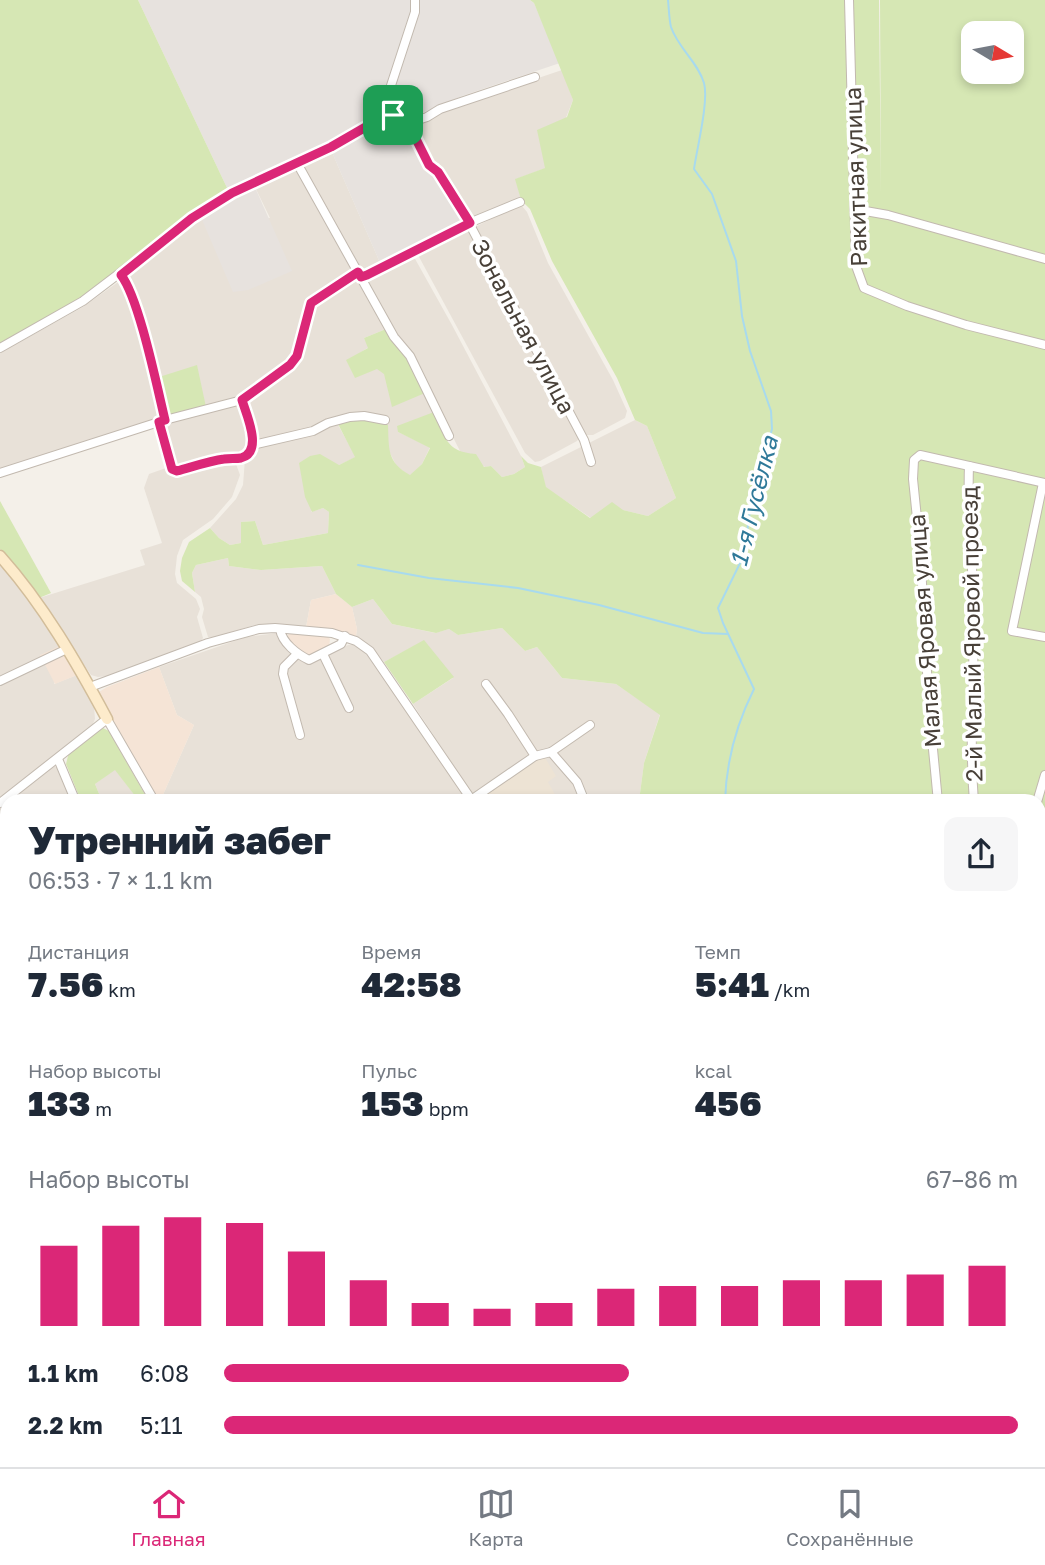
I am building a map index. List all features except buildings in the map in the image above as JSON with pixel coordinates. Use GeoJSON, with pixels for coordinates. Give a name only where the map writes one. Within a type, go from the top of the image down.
{"type":"FeatureCollection","features":[{"type":"Feature","properties":{"kind":"street"},"geometry":{"type":"LineString","coordinates":[[383,117],[382,113],[415,12],[415,0]]}},
{"type":"Feature","properties":{"kind":"street","name":"Ракитная улица"},"geometry":{"type":"LineString","coordinates":[[849,0],[856,266],[864,288],[907,306],[966,325],[1045,345]]}},
{"type":"Feature","properties":{"kind":"street"},"geometry":{"type":"LineString","coordinates":[[0,348],[83,301],[121,275],[192,218],[232,193],[331,147],[383,117],[393,115],[406,124],[440,109],[535,78]]}},
{"type":"Feature","properties":{"kind":"street","name":"Зональная улица"},"geometry":{"type":"LineString","coordinates":[[406,124],[429,165],[438,172],[470,223],[584,440],[591,462]]}},
{"type":"Feature","properties":{"kind":"street"},"geometry":{"type":"LineString","coordinates":[[297,163],[394,337],[410,356],[449,436]]}},
{"type":"Feature","properties":{"kind":"street"},"geometry":{"type":"LineString","coordinates":[[0,473],[162,421],[242,400],[290,365],[297,356],[311,303],[359,275],[520,202]]}},
{"type":"Feature","properties":{"kind":"street"},"geometry":{"type":"LineString","coordinates":[[854,209],[912,221],[1045,259]]}},
{"type":"Feature","properties":{"kind":"street"},"geometry":{"type":"LineString","coordinates":[[121,275],[127,283],[140,326],[172,469],[177,471],[224,459],[239,459],[247,455],[253,445],[242,400]]}},
{"type":"Feature","properties":{"kind":"street"},"geometry":{"type":"LineString","coordinates":[[253,445],[313,431],[328,423],[350,417],[364,416],[385,421]]}},
{"type":"Feature","properties":{"kind":"street","name":"Малая Яровая улица"},"geometry":{"type":"LineString","coordinates":[[936,794],[913,479],[914,460],[920,455],[969,466]]}},
{"type":"Feature","properties":{"kind":"street"},"geometry":{"type":"LineString","coordinates":[[969,466],[1044,483],[1012,631],[1045,637]]}},
{"type":"Feature","properties":{"kind":"street","name":"2-й Малый Яровой проезд"},"geometry":{"type":"LineString","coordinates":[[969,466],[968,498],[974,570],[971,760],[973,794]]}},
{"type":"Feature","properties":{"kind":"street"},"geometry":{"type":"LineString","coordinates":[[0,556],[67,649],[150,794]]}},
{"type":"Feature","properties":{"kind":"street"},"geometry":{"type":"LineString","coordinates":[[90,687],[246,631],[280,629],[345,636],[370,651],[467,794]]}},
{"type":"Feature","properties":{"kind":"street"},"geometry":{"type":"LineString","coordinates":[[280,629],[281,635],[297,654],[309,660],[341,644],[345,636]]}},
{"type":"Feature","properties":{"kind":"street"},"geometry":{"type":"LineString","coordinates":[[0,681],[67,649]]}},
{"type":"Feature","properties":{"kind":"street"},"geometry":{"type":"LineString","coordinates":[[297,654],[284,667],[283,674],[300,735]]}},
{"type":"Feature","properties":{"kind":"street"},"geometry":{"type":"LineString","coordinates":[[323,654],[349,709]]}},
{"type":"Feature","properties":{"kind":"street"},"geometry":{"type":"LineString","coordinates":[[486,684],[509,714],[535,757]]}},
{"type":"Feature","properties":{"kind":"street"},"geometry":{"type":"LineString","coordinates":[[12,794],[107,719]]}},
{"type":"Feature","properties":{"kind":"street"},"geometry":{"type":"LineString","coordinates":[[482,794],[535,757],[551,752],[590,725]]}},
{"type":"Feature","properties":{"kind":"street"},"geometry":{"type":"LineString","coordinates":[[551,752],[577,782],[582,794]]}},
{"type":"Feature","properties":{"kind":"street"},"geometry":{"type":"LineString","coordinates":[[58,759],[73,794]]}},
{"type":"Feature","properties":{"kind":"street"},"geometry":{"type":"LineString","coordinates":[[1039,794],[1045,775]]}},
{"type":"Feature","properties":{"kind":"shaded area"},"geometry":{"type":"Polygon","coordinates":[[[138,0],[530,0],[534,3],[560,63],[462,96],[413,117],[399,109],[374,117],[331,143],[228,190],[138,0]]]}},
{"type":"Feature","properties":{"kind":"shaded area"},"geometry":{"type":"Polygon","coordinates":[[[562,70],[573,100],[546,168],[516,179],[521,200],[477,217],[467,213],[439,163],[432,162],[416,129],[417,124],[441,111],[562,70]]]}},
{"type":"Feature","properties":{"kind":"shaded area"},"geometry":{"type":"Polygon","coordinates":[[[392,120],[403,127],[426,165],[437,175],[462,220],[460,225],[381,265],[331,150],[392,120]]]}},
{"type":"Feature","properties":{"kind":"shaded area"},"geometry":{"type":"Polygon","coordinates":[[[331,150],[381,265],[363,272],[359,270],[302,165],[331,150]]]}},
{"type":"Feature","properties":{"kind":"shaded area"},"geometry":{"type":"Polygon","coordinates":[[[291,169],[298,171],[353,272],[317,295],[294,356],[288,363],[245,396],[206,407],[156,378],[129,274],[200,215],[270,218],[254,185],[291,169]]]}},
{"type":"Feature","properties":{"kind":"shaded area"},"geometry":{"type":"Polygon","coordinates":[[[254,185],[292,271],[248,290],[233,292],[200,215],[254,185]]]}},
{"type":"Feature","properties":{"kind":"shaded area"},"geometry":{"type":"Polygon","coordinates":[[[519,205],[527,212],[548,263],[613,380],[627,411],[625,418],[593,435],[585,435],[475,227],[519,205]]]}},
{"type":"Feature","properties":{"kind":"shaded area"},"geometry":{"type":"Polygon","coordinates":[[[464,229],[471,230],[579,438],[540,461],[535,462],[525,453],[418,255],[420,251],[464,229]]]}},
{"type":"Feature","properties":{"kind":"shaded area"},"geometry":{"type":"Polygon","coordinates":[[[410,256],[414,257],[452,325],[521,456],[525,467],[514,474],[502,477],[491,466],[485,467],[461,453],[411,354],[396,337],[366,280],[410,256]]]}},
{"type":"Feature","properties":{"kind":"shaded area"},"geometry":{"type":"Polygon","coordinates":[[[358,276],[386,329],[364,338],[369,347],[347,361],[378,369],[425,393],[434,412],[398,432],[430,447],[422,464],[410,476],[397,467],[390,453],[338,425],[356,457],[339,465],[311,512],[323,508],[329,512],[328,533],[263,545],[255,521],[241,522],[241,543],[230,545],[210,528],[236,499],[243,485],[245,459],[253,451],[246,400],[291,367],[313,305],[358,276]]]}},
{"type":"Feature","properties":{"kind":"shaded area"},"geometry":{"type":"Polygon","coordinates":[[[121,280],[139,327],[160,417],[0,470],[0,353],[83,307],[121,280]]]}},
{"type":"Feature","properties":{"kind":"shaded area"},"geometry":{"type":"Polygon","coordinates":[[[239,403],[250,445],[245,454],[175,468],[164,423],[239,403]]]}},
{"type":"Feature","properties":{"kind":"shaded area"},"geometry":{"type":"Polygon","coordinates":[[[635,420],[647,426],[676,498],[648,516],[623,510],[591,518],[545,487],[541,467],[635,420]]]}},
{"type":"Feature","properties":{"kind":"shaded area"},"geometry":{"type":"Polygon","coordinates":[[[233,461],[240,475],[232,497],[213,519],[183,540],[177,556],[177,583],[196,599],[200,609],[197,617],[203,638],[200,642],[116,675],[91,675],[39,598],[145,565],[140,550],[162,543],[144,488],[149,474],[166,468],[173,474],[233,461]]]}},
{"type":"Feature","properties":{"kind":"shaded area"},"geometry":{"type":"Polygon","coordinates":[[[228,558],[229,566],[261,570],[322,566],[336,594],[311,600],[306,627],[258,624],[208,637],[202,617],[204,609],[201,597],[195,592],[192,573],[196,565],[228,558]]]}},
{"type":"Feature","properties":{"kind":"shaded area"},"geometry":{"type":"Polygon","coordinates":[[[0,561],[60,646],[54,684],[77,675],[94,707],[95,719],[92,726],[4,794],[0,794],[0,561]]]}},
{"type":"Feature","properties":{"kind":"shaded area"},"geometry":{"type":"Polygon","coordinates":[[[336,594],[352,607],[356,636],[306,627],[311,600],[336,594]]]}},
{"type":"Feature","properties":{"kind":"shaded area"},"geometry":{"type":"Polygon","coordinates":[[[373,599],[392,624],[435,633],[449,629],[458,635],[502,628],[525,651],[537,647],[562,678],[616,684],[660,714],[644,763],[640,794],[472,794],[413,704],[453,678],[424,641],[384,662],[356,636],[352,607],[373,599]]]}},
{"type":"Feature","properties":{"kind":"shaded area"},"geometry":{"type":"Polygon","coordinates":[[[277,633],[292,655],[308,662],[348,645],[354,645],[366,653],[463,794],[163,794],[194,725],[177,715],[159,667],[246,637],[277,633]]]}},
{"type":"Feature","properties":{"kind":"shaded area"},"geometry":{"type":"Polygon","coordinates":[[[289,633],[326,635],[330,639],[329,648],[310,655],[301,653],[287,637],[289,633]]]}},
{"type":"Feature","properties":{"kind":"shaded area"},"geometry":{"type":"Polygon","coordinates":[[[60,646],[77,675],[55,684],[40,655],[60,646]]]}},
{"type":"Feature","properties":{"kind":"shaded area"},"geometry":{"type":"Polygon","coordinates":[[[159,667],[177,715],[194,725],[163,794],[155,794],[100,699],[99,692],[159,667]]]}},
{"type":"Feature","properties":{"kind":"shaded area"},"geometry":{"type":"Polygon","coordinates":[[[544,756],[556,776],[548,782],[555,794],[486,794],[544,756]]]}},
{"type":"Feature","properties":{"kind":"shaded area"},"geometry":{"type":"Polygon","coordinates":[[[54,766],[69,794],[15,794],[54,766]]]}},
{"type":"Feature","properties":{"kind":"shaded area"},"geometry":{"type":"Polygon","coordinates":[[[115,769],[134,794],[99,794],[95,784],[115,769]]]}},
{"type":"Feature","properties":{"kind":"green space"},"geometry":{"type":"Polygon","coordinates":[[[0,0],[138,0],[228,190],[189,215],[77,302],[0,344],[0,0]]]}},
{"type":"Feature","properties":{"kind":"green space"},"geometry":{"type":"Polygon","coordinates":[[[530,0],[879,0],[881,195],[880,0],[1045,0],[1045,794],[640,794],[644,763],[660,715],[616,684],[562,678],[537,647],[525,651],[502,628],[458,635],[449,629],[436,633],[392,624],[373,599],[352,607],[336,594],[322,566],[261,570],[229,566],[228,558],[196,565],[192,573],[195,592],[182,581],[182,558],[189,542],[210,528],[230,545],[241,543],[241,522],[255,521],[263,545],[328,533],[329,512],[323,508],[312,512],[305,497],[299,463],[310,456],[320,454],[339,465],[355,457],[338,424],[351,421],[388,425],[389,448],[393,460],[410,475],[422,464],[430,448],[398,432],[397,426],[434,412],[452,446],[466,453],[476,454],[484,467],[491,466],[502,477],[525,467],[521,456],[528,463],[541,467],[546,487],[590,518],[612,502],[623,510],[648,516],[676,498],[647,426],[635,420],[617,378],[552,261],[530,209],[521,200],[515,179],[545,168],[537,130],[567,117],[573,100],[534,3],[530,0]]]}},
{"type":"Feature","properties":{"kind":"green space"},"geometry":{"type":"Polygon","coordinates":[[[386,329],[407,357],[425,393],[392,407],[384,374],[377,369],[355,378],[346,360],[368,348],[364,338],[386,329]]]}},
{"type":"Feature","properties":{"kind":"green space"},"geometry":{"type":"Polygon","coordinates":[[[197,365],[206,407],[168,415],[156,378],[197,365]]]}},
{"type":"Feature","properties":{"kind":"green space"},"geometry":{"type":"Polygon","coordinates":[[[0,501],[51,593],[39,598],[0,549],[0,501]]]}},
{"type":"Feature","properties":{"kind":"green space"},"geometry":{"type":"Polygon","coordinates":[[[424,640],[454,677],[413,704],[384,662],[424,640]]]}},
{"type":"Feature","properties":{"kind":"green space"},"geometry":{"type":"Polygon","coordinates":[[[103,728],[109,731],[145,794],[134,794],[115,770],[95,784],[99,794],[78,794],[66,764],[69,752],[103,728]]]}},
{"type":"Feature","properties":{"kind":"waterway","name":"1-я Гусёлка"},"geometry":{"type":"LineString","coordinates":[[668,0],[674,35],[704,83],[704,113],[694,169],[712,194],[736,261],[742,316],[750,351],[771,411],[772,429],[750,510],[744,555],[718,608],[754,689],[734,744],[726,794]]}},
{"type":"Feature","properties":{"kind":"waterway"},"geometry":{"type":"LineString","coordinates":[[358,565],[429,578],[518,588],[599,605],[703,633],[728,634]]}},
{"type":"Feature","properties":{"kind":"route"},"geometry":{"type":"LineString","coordinates":[[393,115],[400,118],[412,131],[429,165],[438,172],[470,223],[367,275],[361,277],[358,272],[317,297],[308,308],[297,356],[290,365],[242,400],[253,438],[253,445],[247,455],[239,459],[224,459],[177,471],[172,469],[159,422],[165,420],[127,283],[121,275],[192,218],[232,193],[331,147],[383,117],[393,115]]}}]}
